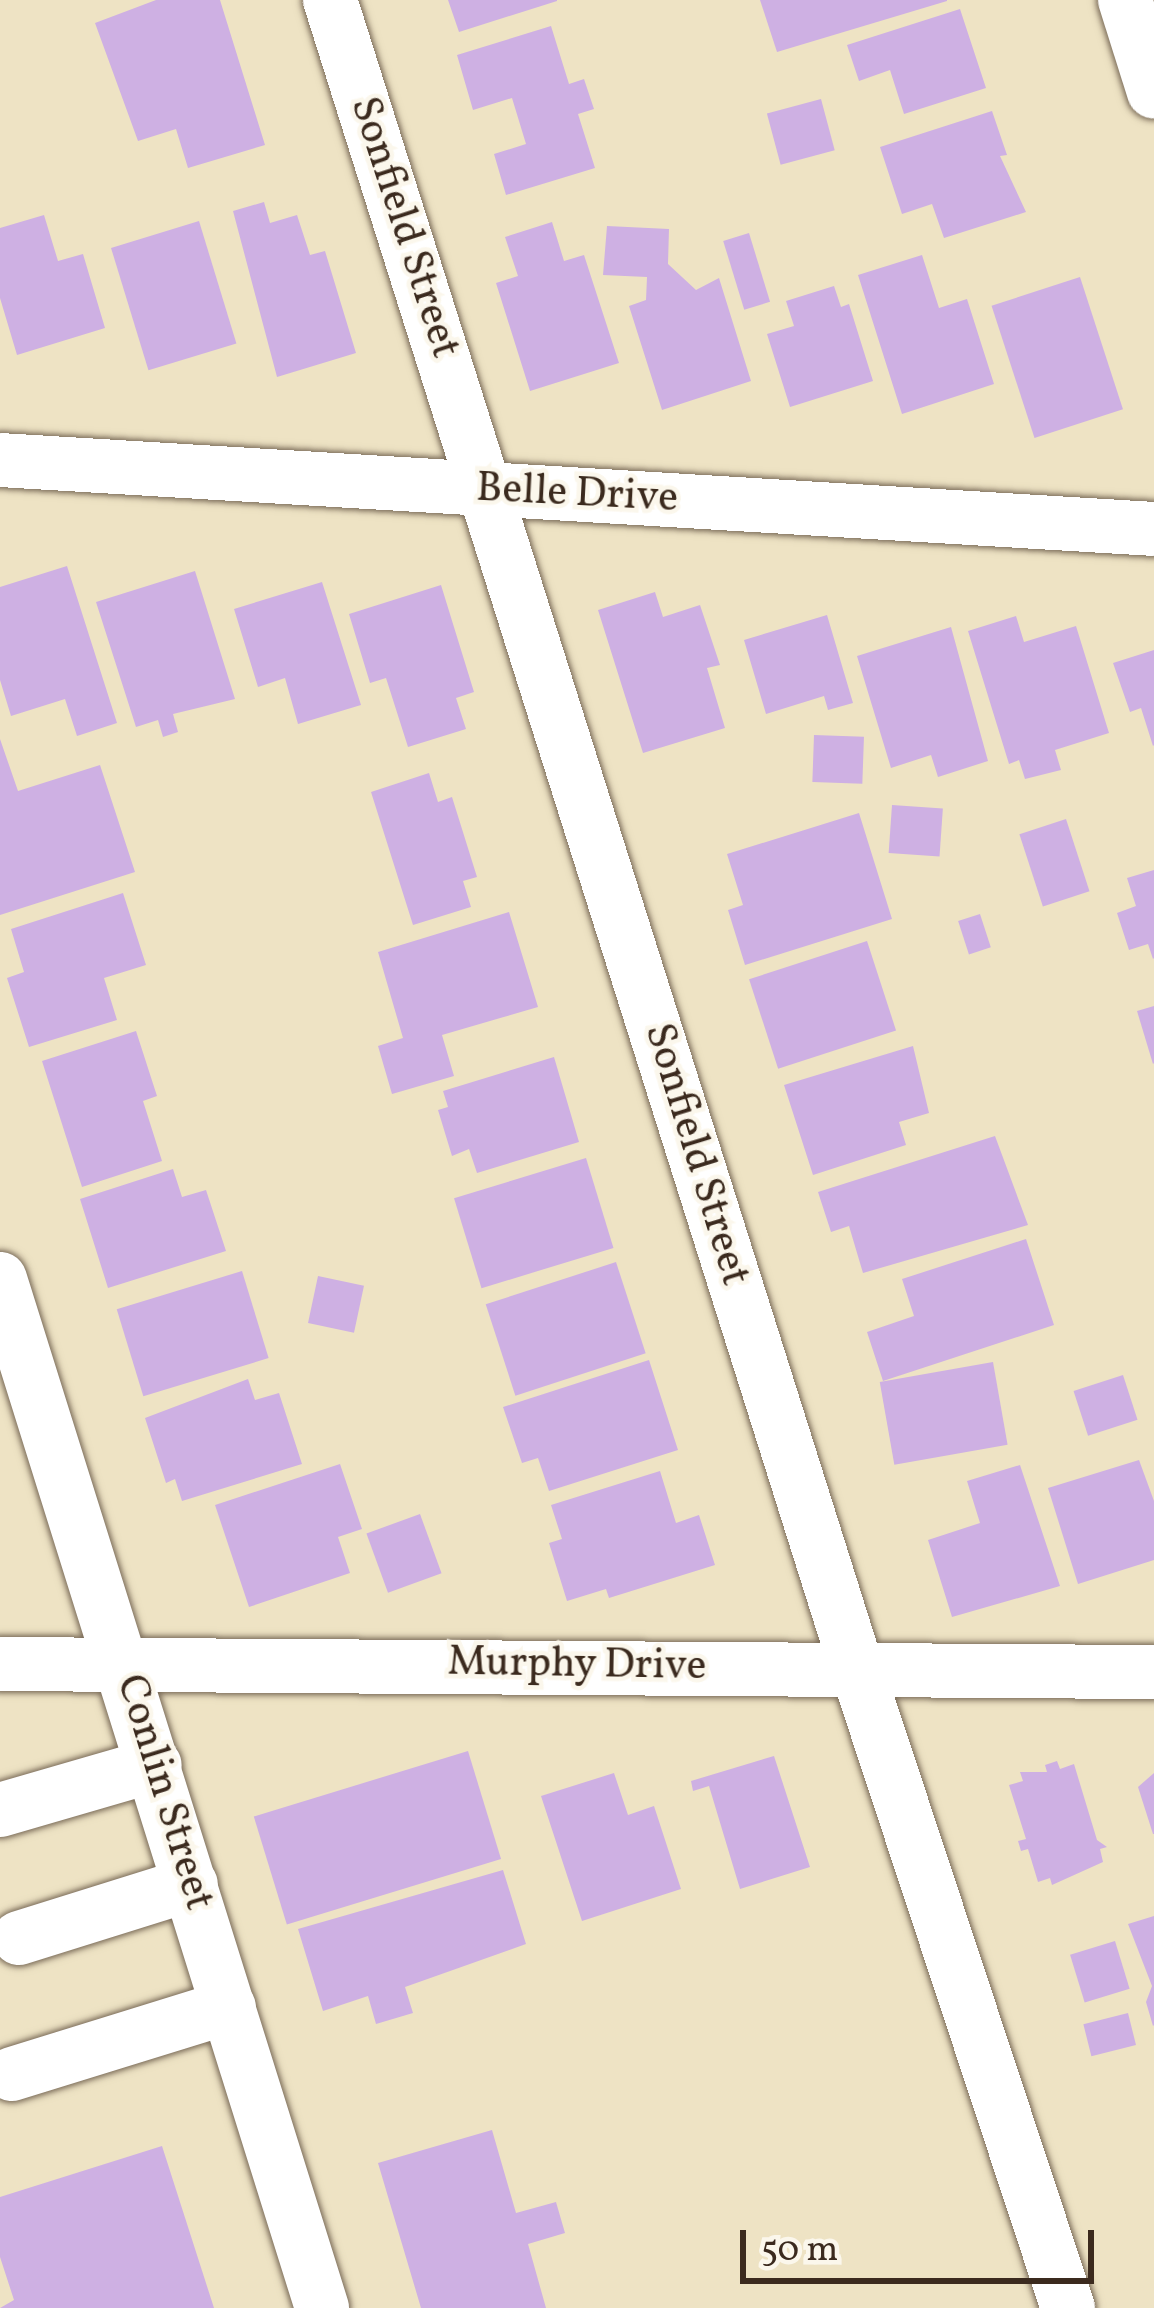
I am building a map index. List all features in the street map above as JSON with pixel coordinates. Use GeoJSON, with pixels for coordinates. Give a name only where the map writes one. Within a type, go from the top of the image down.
{"type":"FeatureCollection","features":[{"type":"Feature","properties":{"kind":"street","name":"Sonfield Street"},"geometry":{"type":"LineString","coordinates":[[330,0],[856,1669],[1068,2308]]}},
{"type":"Feature","properties":{"kind":"street"},"geometry":{"type":"LineString","coordinates":[[1125,0],[1154,92]]}},
{"type":"Feature","properties":{"kind":"street","name":"Belle Drive"},"geometry":{"type":"LineString","coordinates":[[0,460],[1154,529]]}},
{"type":"Feature","properties":{"kind":"street","name":"Conlin Street"},"geometry":{"type":"LineString","coordinates":[[0,1279],[322,2308]]}},
{"type":"Feature","properties":{"kind":"street","name":"Murphy Drive"},"geometry":{"type":"LineString","coordinates":[[0,1664],[1154,1672]]}},
{"type":"Feature","properties":{"kind":"street"},"geometry":{"type":"LineString","coordinates":[[0,1810],[155,1765]]}},
{"type":"Feature","properties":{"kind":"street"},"geometry":{"type":"LineString","coordinates":[[19,1938],[191,1884]]}},
{"type":"Feature","properties":{"kind":"street"},"geometry":{"type":"LineString","coordinates":[[12,2074],[229,2007]]}},
{"type":"Feature","properties":{"kind":"building"},"geometry":{"type":"Polygon","coordinates":[[[156,0],[220,0],[265,145],[188,168],[176,129],[138,141],[95,23],[156,0]]]}},
{"type":"Feature","properties":{"kind":"building"},"geometry":{"type":"Polygon","coordinates":[[[448,0],[557,0],[557,1],[459,32],[448,0]]]}},
{"type":"Feature","properties":{"kind":"building"},"geometry":{"type":"Polygon","coordinates":[[[760,0],[947,0],[947,1],[777,52],[760,0]]]}},
{"type":"Feature","properties":{"kind":"building"},"geometry":{"type":"Polygon","coordinates":[[[960,9],[986,88],[904,114],[890,70],[859,81],[847,45],[960,9]]]}},
{"type":"Feature","properties":{"kind":"building"},"geometry":{"type":"Polygon","coordinates":[[[551,26],[569,84],[584,79],[594,109],[578,114],[595,168],[506,195],[494,154],[526,144],[512,98],[473,110],[457,55],[551,26]]]}},
{"type":"Feature","properties":{"kind":"building"},"geometry":{"type":"Polygon","coordinates":[[[821,99],[835,150],[781,165],[767,113],[821,99]]]}},
{"type":"Feature","properties":{"kind":"building"},"geometry":{"type":"Polygon","coordinates":[[[992,111],[1007,155],[1000,156],[1026,212],[944,238],[932,204],[902,214],[880,147],[992,111]]]}},
{"type":"Feature","properties":{"kind":"building"},"geometry":{"type":"Polygon","coordinates":[[[264,202],[270,223],[297,215],[310,255],[325,251],[356,353],[277,377],[233,211],[264,202]]]}},
{"type":"Feature","properties":{"kind":"building"},"geometry":{"type":"Polygon","coordinates":[[[44,215],[58,261],[83,254],[105,328],[17,355],[0,298],[0,228],[44,215]]]}},
{"type":"Feature","properties":{"kind":"building"},"geometry":{"type":"Polygon","coordinates":[[[199,221],[236,343],[148,370],[111,248],[199,221]]]}},
{"type":"Feature","properties":{"kind":"building"},"geometry":{"type":"Polygon","coordinates":[[[552,222],[564,261],[584,255],[619,363],[530,391],[496,283],[518,276],[505,237],[552,222]]]}},
{"type":"Feature","properties":{"kind":"building"},"geometry":{"type":"Polygon","coordinates":[[[607,226],[669,229],[668,264],[696,290],[719,278],[751,381],[662,410],[629,306],[646,300],[647,277],[603,275],[607,226]]]}},
{"type":"Feature","properties":{"kind":"building"},"geometry":{"type":"Polygon","coordinates":[[[749,233],[770,302],[744,310],[723,241],[749,233]]]}},
{"type":"Feature","properties":{"kind":"building"},"geometry":{"type":"Polygon","coordinates":[[[922,255],[939,308],[967,299],[994,384],[902,414],[858,275],[922,255]]]}},
{"type":"Feature","properties":{"kind":"building"},"geometry":{"type":"Polygon","coordinates":[[[1080,277],[1123,409],[1035,438],[992,306],[1080,277]]]}},
{"type":"Feature","properties":{"kind":"building"},"geometry":{"type":"Polygon","coordinates":[[[834,286],[841,307],[849,304],[873,381],[790,407],[767,334],[794,326],[786,301],[834,286]]]}},
{"type":"Feature","properties":{"kind":"building"},"geometry":{"type":"Polygon","coordinates":[[[67,566],[117,723],[77,736],[65,699],[11,716],[0,680],[0,587],[67,566]]]}},
{"type":"Feature","properties":{"kind":"building"},"geometry":{"type":"Polygon","coordinates":[[[195,571],[235,699],[173,714],[178,732],[163,737],[158,720],[136,727],[96,602],[195,571]]]}},
{"type":"Feature","properties":{"kind":"building"},"geometry":{"type":"Polygon","coordinates":[[[322,582],[361,705],[298,724],[285,678],[258,687],[234,609],[322,582]]]}},
{"type":"Feature","properties":{"kind":"building"},"geometry":{"type":"Polygon","coordinates":[[[441,585],[474,692],[456,698],[466,729],[408,747],[386,678],[370,683],[349,614],[441,585]]]}},
{"type":"Feature","properties":{"kind":"building"},"geometry":{"type":"Polygon","coordinates":[[[655,592],[663,617],[700,605],[720,665],[707,668],[725,728],[643,753],[598,610],[655,592]]]}},
{"type":"Feature","properties":{"kind":"building"},"geometry":{"type":"Polygon","coordinates":[[[827,615],[853,703],[828,710],[824,696],[766,714],[744,640],[827,615]]]}},
{"type":"Feature","properties":{"kind":"building"},"geometry":{"type":"Polygon","coordinates":[[[1016,616],[1024,642],[1076,626],[1109,733],[1055,750],[1061,770],[1025,779],[1019,760],[1009,764],[968,631],[1016,616]]]}},
{"type":"Feature","properties":{"kind":"building"},"geometry":{"type":"Polygon","coordinates":[[[951,627],[988,761],[938,777],[931,755],[891,768],[857,656],[951,627]]]}},
{"type":"Feature","properties":{"kind":"building"},"geometry":{"type":"Polygon","coordinates":[[[1154,650],[1153,746],[1141,708],[1130,712],[1113,663],[1154,650]]]}},
{"type":"Feature","properties":{"kind":"building"},"geometry":{"type":"Polygon","coordinates":[[[814,735],[864,737],[862,784],[812,782],[814,735]]]}},
{"type":"Feature","properties":{"kind":"building"},"geometry":{"type":"Polygon","coordinates":[[[0,739],[18,791],[100,765],[135,872],[0,915],[0,739]]]}},
{"type":"Feature","properties":{"kind":"building"},"geometry":{"type":"Polygon","coordinates":[[[429,773],[438,802],[452,797],[477,877],[463,881],[471,907],[413,925],[371,792],[429,773]]]}},
{"type":"Feature","properties":{"kind":"building"},"geometry":{"type":"Polygon","coordinates":[[[892,805],[943,809],[940,856],[889,853],[892,805]]]}},
{"type":"Feature","properties":{"kind":"building"},"geometry":{"type":"Polygon","coordinates":[[[859,813],[892,919],[745,965],[728,910],[743,905],[727,854],[859,813]]]}},
{"type":"Feature","properties":{"kind":"building"},"geometry":{"type":"Polygon","coordinates":[[[1066,819],[1089,891],[1043,906],[1019,834],[1066,819]]]}},
{"type":"Feature","properties":{"kind":"building"},"geometry":{"type":"Polygon","coordinates":[[[1154,870],[1153,959],[1148,944],[1129,950],[1117,913],[1136,906],[1127,878],[1154,870]]]}},
{"type":"Feature","properties":{"kind":"building"},"geometry":{"type":"Polygon","coordinates":[[[123,893],[146,965],[104,978],[117,1020],[29,1047],[7,978],[24,972],[11,929],[123,893]]]}},
{"type":"Feature","properties":{"kind":"building"},"geometry":{"type":"Polygon","coordinates":[[[509,912],[538,1007],[442,1035],[454,1076],[392,1094],[378,1046],[403,1038],[378,952],[509,912]]]}},
{"type":"Feature","properties":{"kind":"building"},"geometry":{"type":"Polygon","coordinates":[[[980,914],[991,947],[969,954],[958,921],[980,914]]]}},
{"type":"Feature","properties":{"kind":"building"},"geometry":{"type":"Polygon","coordinates":[[[867,941],[896,1030],[778,1069],[749,979],[867,941]]]}},
{"type":"Feature","properties":{"kind":"building"},"geometry":{"type":"Polygon","coordinates":[[[1154,1006],[1154,1063],[1153,1064],[1137,1011],[1154,1006]]]}},
{"type":"Feature","properties":{"kind":"building"},"geometry":{"type":"Polygon","coordinates":[[[136,1031],[157,1096],[143,1101],[162,1161],[82,1187],[42,1061],[136,1031]]]}},
{"type":"Feature","properties":{"kind":"building"},"geometry":{"type":"Polygon","coordinates":[[[913,1046],[929,1113],[899,1122],[906,1145],[813,1175],[784,1085],[913,1046]]]}},
{"type":"Feature","properties":{"kind":"building"},"geometry":{"type":"Polygon","coordinates":[[[554,1057],[579,1142],[477,1173],[469,1149],[452,1156],[438,1110],[448,1107],[443,1091],[554,1057]]]}},
{"type":"Feature","properties":{"kind":"building"},"geometry":{"type":"Polygon","coordinates":[[[995,1136],[1028,1225],[863,1273],[849,1226],[831,1232],[818,1192],[995,1136]]]}},
{"type":"Feature","properties":{"kind":"building"},"geometry":{"type":"Polygon","coordinates":[[[586,1158],[613,1248],[482,1288],[454,1198],[586,1158]]]}},
{"type":"Feature","properties":{"kind":"building"},"geometry":{"type":"Polygon","coordinates":[[[173,1169],[182,1197],[206,1190],[226,1251],[108,1288],[80,1199],[173,1169]]]}},
{"type":"Feature","properties":{"kind":"building"},"geometry":{"type":"Polygon","coordinates":[[[1026,1239],[1054,1325],[883,1381],[867,1332],[914,1316],[902,1279],[1026,1239]]]}},
{"type":"Feature","properties":{"kind":"building"},"geometry":{"type":"Polygon","coordinates":[[[616,1262],[646,1353],[515,1396],[486,1304],[616,1262]]]}},
{"type":"Feature","properties":{"kind":"building"},"geometry":{"type":"Polygon","coordinates":[[[242,1271],[269,1358],[143,1396],[117,1309],[242,1271]]]}},
{"type":"Feature","properties":{"kind":"building"},"geometry":{"type":"Polygon","coordinates":[[[318,1276],[364,1286],[354,1333],[308,1323],[318,1276]]]}},
{"type":"Feature","properties":{"kind":"building"},"geometry":{"type":"Polygon","coordinates":[[[649,1360],[678,1450],[549,1491],[538,1458],[522,1463],[503,1407],[649,1360]]]}},
{"type":"Feature","properties":{"kind":"building"},"geometry":{"type":"Polygon","coordinates":[[[993,1362],[1008,1445],[894,1465],[880,1382],[993,1362]]]}},
{"type":"Feature","properties":{"kind":"building"},"geometry":{"type":"Polygon","coordinates":[[[1123,1375],[1138,1420],[1088,1436],[1074,1391],[1123,1375]]]}},
{"type":"Feature","properties":{"kind":"building"},"geometry":{"type":"Polygon","coordinates":[[[248,1379],[255,1400],[279,1393],[302,1464],[182,1501],[175,1479],[166,1483],[145,1418],[248,1379]]]}},
{"type":"Feature","properties":{"kind":"building"},"geometry":{"type":"Polygon","coordinates":[[[1139,1460],[1154,1501],[1154,1560],[1078,1584],[1048,1488],[1139,1460]]]}},
{"type":"Feature","properties":{"kind":"building"},"geometry":{"type":"Polygon","coordinates":[[[340,1464],[362,1529],[338,1537],[350,1573],[249,1607],[215,1505],[340,1464]]]}},
{"type":"Feature","properties":{"kind":"building"},"geometry":{"type":"Polygon","coordinates":[[[1020,1465],[1060,1586],[952,1617],[928,1540],[980,1523],[967,1481],[1020,1465]]]}},
{"type":"Feature","properties":{"kind":"building"},"geometry":{"type":"Polygon","coordinates":[[[660,1471],[676,1523],[699,1515],[715,1565],[609,1598],[606,1589],[567,1601],[549,1543],[562,1539],[551,1505],[660,1471]]]}},
{"type":"Feature","properties":{"kind":"building"},"geometry":{"type":"Polygon","coordinates":[[[420,1514],[442,1573],[388,1593],[366,1533],[420,1514]]]}},
{"type":"Feature","properties":{"kind":"building"},"geometry":{"type":"Polygon","coordinates":[[[468,1751],[501,1859],[287,1925],[254,1816],[468,1751]]]}},
{"type":"Feature","properties":{"kind":"building"},"geometry":{"type":"Polygon","coordinates":[[[774,1756],[810,1867],[740,1889],[709,1786],[693,1791],[691,1781],[774,1756]]]}},
{"type":"Feature","properties":{"kind":"building"},"geometry":{"type":"Polygon","coordinates":[[[1057,1761],[1060,1769],[1074,1764],[1097,1840],[1107,1847],[1100,1849],[1103,1862],[1052,1885],[1050,1878],[1038,1882],[1028,1849],[1021,1851],[1018,1841],[1026,1839],[1009,1785],[1023,1781],[1020,1772],[1047,1772],[1045,1765],[1057,1761]]]}},
{"type":"Feature","properties":{"kind":"building"},"geometry":{"type":"Polygon","coordinates":[[[614,1773],[628,1815],[654,1806],[681,1889],[582,1921],[541,1796],[614,1773]]]}},
{"type":"Feature","properties":{"kind":"building"},"geometry":{"type":"Polygon","coordinates":[[[1154,1773],[1154,1834],[1153,1834],[1138,1787],[1154,1773]]]}},
{"type":"Feature","properties":{"kind":"building"},"geometry":{"type":"Polygon","coordinates":[[[503,1870],[526,1944],[405,1987],[413,2013],[376,2024],[368,1996],[323,2011],[298,1929],[503,1870]]]}},
{"type":"Feature","properties":{"kind":"building"},"geometry":{"type":"Polygon","coordinates":[[[1154,1916],[1153,2026],[1146,2002],[1152,1986],[1128,1924],[1154,1916]]]}},
{"type":"Feature","properties":{"kind":"building"},"geometry":{"type":"Polygon","coordinates":[[[1115,1941],[1130,1989],[1085,2003],[1070,1955],[1115,1941]]]}},
{"type":"Feature","properties":{"kind":"building"},"geometry":{"type":"Polygon","coordinates":[[[1128,2013],[1136,2045],[1091,2056],[1083,2024],[1128,2013]]]}},
{"type":"Feature","properties":{"kind":"building"},"geometry":{"type":"Polygon","coordinates":[[[492,2130],[516,2213],[556,2202],[565,2233],[528,2244],[546,2308],[421,2308],[378,2163],[492,2130]]]}},
{"type":"Feature","properties":{"kind":"building"},"geometry":{"type":"Polygon","coordinates":[[[162,2146],[214,2308],[0,2308],[14,2300],[0,2257],[0,2197],[162,2146]]]}}]}
